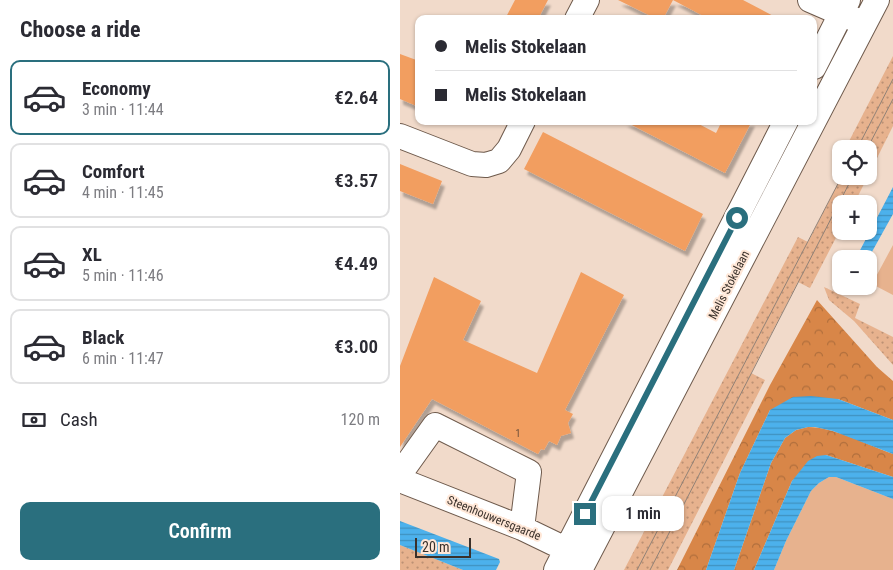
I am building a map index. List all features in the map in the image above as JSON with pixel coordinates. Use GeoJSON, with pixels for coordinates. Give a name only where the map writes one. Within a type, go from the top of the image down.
{"type":"FeatureCollection","features":[{"type":"Feature","properties":{"kind":"street"},"geometry":{"type":"LineString","coordinates":[[579,15],[587,0]]}},
{"type":"Feature","properties":{"kind":"street"},"geometry":{"type":"LineString","coordinates":[[810,0],[845,7],[864,24]]}},
{"type":"Feature","properties":{"kind":"street","name":"Melis Stokelaan"},"geometry":{"type":"LineString","coordinates":[[817,112],[877,0]]}},
{"type":"Feature","properties":{"kind":"street"},"geometry":{"type":"LineString","coordinates":[[817,61],[845,7]]}},
{"type":"Feature","properties":{"kind":"street"},"geometry":{"type":"LineString","coordinates":[[400,136],[472,164],[486,165],[499,160],[509,149],[522,125]]}},
{"type":"Feature","properties":{"kind":"street","name":"Melis Stokelaan"},"geometry":{"type":"LineString","coordinates":[[578,559],[784,125]]}},
{"type":"Feature","properties":{"kind":"street","name":"Melis Stokelaan"},"geometry":{"type":"LineString","coordinates":[[556,570],[578,559],[810,125]]}},
{"type":"Feature","properties":{"kind":"street"},"geometry":{"type":"LineString","coordinates":[[400,474],[435,425],[529,472],[522,528]]}},
{"type":"Feature","properties":{"kind":"street","name":"Steenhouwersgaarde"},"geometry":{"type":"LineString","coordinates":[[400,480],[522,528],[578,559]]}},
{"type":"Feature","properties":{"kind":"shaded area"},"geometry":{"type":"Polygon","coordinates":[[[893,56],[893,126],[877,158],[877,140],[850,140],[893,56]]]}},
{"type":"Feature","properties":{"kind":"shaded area"},"geometry":{"type":"Polygon","coordinates":[[[837,185],[864,185],[858,195],[832,195],[837,185]]]}},
{"type":"Feature","properties":{"kind":"shaded area"},"geometry":{"type":"Polygon","coordinates":[[[832,195],[832,240],[835,240],[810,288],[798,282],[751,373],[765,380],[668,570],[624,570],[798,237],[808,242],[832,195]]]}},
{"type":"Feature","properties":{"kind":"shaded area"},"geometry":{"type":"Polygon","coordinates":[[[893,245],[893,295],[877,287],[877,275],[893,245]]]}},
{"type":"Feature","properties":{"kind":"shaded area"},"geometry":{"type":"Polygon","coordinates":[[[824,287],[832,291],[832,295],[841,295],[860,304],[855,318],[893,337],[893,365],[854,321],[829,300],[824,287]]]}},
{"type":"Feature","properties":{"kind":"shaded area"},"geometry":{"type":"Polygon","coordinates":[[[829,477],[836,477],[893,499],[893,570],[774,570],[811,491],[829,477]]]}},
{"type":"Feature","properties":{"kind":"shaded area"},"geometry":{"type":"Polygon","coordinates":[[[400,545],[463,570],[400,570],[400,545]]]}},
{"type":"Feature","properties":{"kind":"green space"},"geometry":{"type":"Polygon","coordinates":[[[817,300],[877,367],[893,381],[893,420],[838,399],[770,410],[740,473],[706,570],[677,570],[770,385],[817,300]]]}},
{"type":"Feature","properties":{"kind":"green space"},"geometry":{"type":"Polygon","coordinates":[[[808,427],[840,433],[893,454],[893,477],[826,455],[792,481],[754,570],[734,570],[771,463],[785,438],[796,430],[808,427]]]}},
{"type":"Feature","properties":{"kind":"water"},"geometry":{"type":"Polygon","coordinates":[[[893,187],[893,214],[873,250],[860,250],[865,240],[877,240],[877,218],[893,187]]]}},
{"type":"Feature","properties":{"kind":"water"},"geometry":{"type":"Polygon","coordinates":[[[811,396],[838,399],[893,420],[893,454],[833,431],[815,427],[796,430],[785,438],[771,463],[734,570],[706,570],[740,473],[770,410],[793,397],[811,396]]]}},
{"type":"Feature","properties":{"kind":"water"},"geometry":{"type":"Polygon","coordinates":[[[826,455],[893,477],[893,499],[836,477],[829,477],[811,491],[774,570],[754,570],[792,481],[808,461],[817,456],[826,455]]]}},
{"type":"Feature","properties":{"kind":"water"},"geometry":{"type":"Polygon","coordinates":[[[400,521],[499,559],[500,562],[496,570],[463,570],[400,545],[400,521]]]}},
{"type":"Feature","properties":{"kind":"building"},"geometry":{"type":"Polygon","coordinates":[[[515,0],[548,0],[540,15],[507,15],[515,0]]]}},
{"type":"Feature","properties":{"kind":"building"},"geometry":{"type":"Polygon","coordinates":[[[618,0],[673,0],[665,15],[649,15],[618,0]]]}},
{"type":"Feature","properties":{"kind":"building"},"geometry":{"type":"Polygon","coordinates":[[[673,0],[743,0],[771,15],[701,15],[673,0]]]}},
{"type":"Feature","properties":{"kind":"building"},"geometry":{"type":"Polygon","coordinates":[[[400,54],[415,60],[415,105],[400,99],[400,54]]]}},
{"type":"Feature","properties":{"kind":"building"},"geometry":{"type":"Polygon","coordinates":[[[632,125],[701,125],[716,133],[720,125],[750,125],[725,173],[632,125]]]}},
{"type":"Feature","properties":{"kind":"building"},"geometry":{"type":"Polygon","coordinates":[[[543,132],[703,214],[685,251],[524,169],[543,132]]]}},
{"type":"Feature","properties":{"kind":"building"},"geometry":{"type":"Polygon","coordinates":[[[400,164],[442,181],[433,204],[400,191],[400,164]]]}},
{"type":"Feature","properties":{"kind":"building"},"geometry":{"type":"Polygon","coordinates":[[[581,272],[624,295],[565,410],[573,414],[568,423],[571,433],[561,436],[557,445],[549,441],[544,450],[541,449],[538,454],[432,399],[400,447],[400,366],[434,277],[481,301],[463,340],[537,373],[581,272]]]}},
{"type":"Feature","properties":{"kind":"tram line"},"geometry":{"type":"LineString","coordinates":[[862,140],[893,79]]}},
{"type":"Feature","properties":{"kind":"tram line"},"geometry":{"type":"LineString","coordinates":[[872,140],[893,99]]}},
{"type":"Feature","properties":{"kind":"tram line"},"geometry":{"type":"LineString","coordinates":[[637,570],[837,185]]}},
{"type":"Feature","properties":{"kind":"tram line"},"geometry":{"type":"LineString","coordinates":[[650,570],[848,185]]}},
{"type":"Feature","properties":{"kind":"route"},"geometry":{"type":"LineString","coordinates":[[585,514],[737,218]]}}]}
